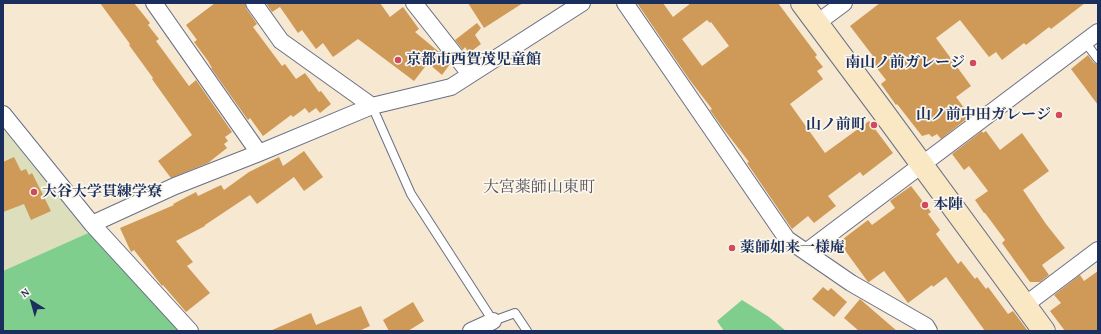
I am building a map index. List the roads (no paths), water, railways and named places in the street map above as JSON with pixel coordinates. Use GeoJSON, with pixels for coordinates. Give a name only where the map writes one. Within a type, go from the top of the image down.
{"type":"FeatureCollection","features":[{"type":"Feature","properties":{"kind":"street"},"geometry":{"type":"LineString","coordinates":[[154,3],[259,154]]}},
{"type":"Feature","properties":{"kind":"street"},"geometry":{"type":"LineString","coordinates":[[254,3],[281,41],[372,106]]}},
{"type":"Feature","properties":{"kind":"street"},"geometry":{"type":"LineString","coordinates":[[414,3],[470,74]]}},
{"type":"Feature","properties":{"kind":"street"},"geometry":{"type":"LineString","coordinates":[[92,224],[176,186],[259,154],[372,106],[451,87],[582,3]]}},
{"type":"Feature","properties":{"kind":"street"},"geometry":{"type":"LineString","coordinates":[[625,3],[787,239],[851,283],[926,326],[929,331]]}},
{"type":"Feature","properties":{"kind":"street"},"geometry":{"type":"LineString","coordinates":[[802,3],[1044,331]]}},
{"type":"Feature","properties":{"kind":"street"},"geometry":{"type":"LineString","coordinates":[[817,23],[844,3]]}},
{"type":"Feature","properties":{"kind":"street"},"geometry":{"type":"LineString","coordinates":[[806,252],[1098,32]]}},
{"type":"Feature","properties":{"kind":"street"},"geometry":{"type":"LineString","coordinates":[[3,114],[92,224],[190,331]]}},
{"type":"Feature","properties":{"kind":"street"},"geometry":{"type":"LineString","coordinates":[[1024,305],[1098,250]]}},
{"type":"Feature","properties":{"kind":"street"},"geometry":{"type":"LineString","coordinates":[[471,331],[493,321]]}},
{"type":"Feature","properties":{"kind":"lane"},"geometry":{"type":"LineString","coordinates":[[1085,42],[1098,59]]}},
{"type":"Feature","properties":{"kind":"lane"},"geometry":{"type":"LineString","coordinates":[[372,106],[411,194],[493,321],[515,313],[527,331]]}},
{"type":"Feature","properties":{"kind":"place","name":"京都市西賀茂児童館"},"geometry":{"type":"Point","coordinates":[398,60]}},
{"type":"Feature","properties":{"kind":"place","name":"南山ノ前ガレージ"},"geometry":{"type":"Point","coordinates":[973,63]}},
{"type":"Feature","properties":{"kind":"place","name":"山ノ前中田ガレージ"},"geometry":{"type":"Point","coordinates":[1059,115]}},
{"type":"Feature","properties":{"kind":"place","name":"山ノ前町"},"geometry":{"type":"Point","coordinates":[874,125]}},
{"type":"Feature","properties":{"kind":"place","name":"大谷大学貫練学寮"},"geometry":{"type":"Point","coordinates":[34,192]}},
{"type":"Feature","properties":{"kind":"place","name":"本陣"},"geometry":{"type":"Point","coordinates":[925,205]}},
{"type":"Feature","properties":{"kind":"place","name":"薬師如来一様庵"},"geometry":{"type":"Point","coordinates":[732,248]}},
{"type":"Feature","properties":{"kind":"district","name":"大宮薬師山東町"},"geometry":{"type":"Point","coordinates":[539,188]}}]}
